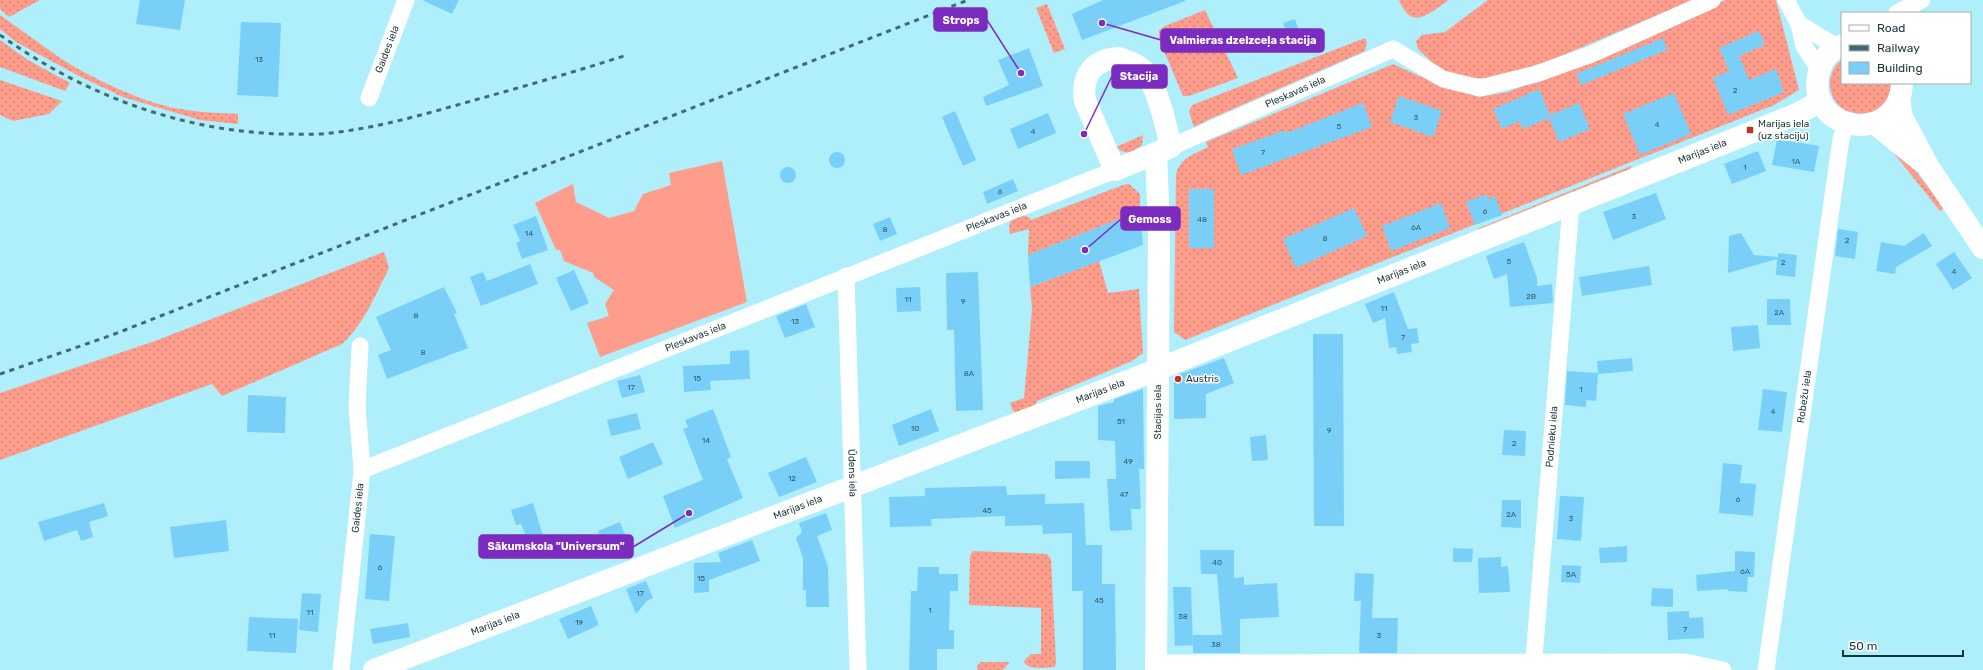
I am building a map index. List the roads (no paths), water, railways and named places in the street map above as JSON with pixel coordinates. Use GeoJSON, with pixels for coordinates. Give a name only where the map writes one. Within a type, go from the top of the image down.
{"type":"FeatureCollection","features":[{"type":"Feature","properties":{"kind":"street","name":"Gaides iela"},"geometry":{"type":"LineString","coordinates":[[369,98],[406,0]]}},
{"type":"Feature","properties":{"kind":"street","name":"Pleskavas iela"},"geometry":{"type":"LineString","coordinates":[[362,470],[1115,170],[1393,49],[1443,79],[1480,88],[1536,74],[1592,54],[1712,0]]}},
{"type":"Feature","properties":{"kind":"street"},"geometry":{"type":"LineString","coordinates":[[1786,0],[1799,24],[1804,46],[1819,69]]}},
{"type":"Feature","properties":{"kind":"street"},"geometry":{"type":"LineString","coordinates":[[1902,9],[1922,0]]}},
{"type":"Feature","properties":{"kind":"street"},"geometry":{"type":"LineString","coordinates":[[1799,24],[1840,46],[1824,60],[1819,69],[1817,86],[1821,101],[1828,112],[1846,124],[1862,126],[1874,123],[1889,114],[1900,91]]}},
{"type":"Feature","properties":{"kind":"street","name":"Stacijas iela"},"geometry":{"type":"LineString","coordinates":[[1115,170],[1085,101],[1083,89],[1090,71],[1107,58],[1119,58],[1132,62],[1142,69],[1150,80],[1162,112],[1163,150],[1159,226],[1156,666]]}},
{"type":"Feature","properties":{"kind":"street"},"geometry":{"type":"LineString","coordinates":[[1900,91],[1902,116],[1929,168],[1983,248]]}},
{"type":"Feature","properties":{"kind":"street","name":"Marijas iela"},"geometry":{"type":"LineString","coordinates":[[374,670],[852,488],[1159,368],[1797,114],[1821,101]]}},
{"type":"Feature","properties":{"kind":"street"},"geometry":{"type":"LineString","coordinates":[[1874,123],[1929,168]]}},
{"type":"Feature","properties":{"kind":"street","name":"Robežu iela"},"geometry":{"type":"LineString","coordinates":[[1766,670],[1841,139],[1846,124]]}},
{"type":"Feature","properties":{"kind":"street","name":"Podnieku iela"},"geometry":{"type":"LineString","coordinates":[[1533,666],[1571,204]]}},
{"type":"Feature","properties":{"kind":"street","name":"Ūdens iela"},"geometry":{"type":"LineString","coordinates":[[846,276],[858,670]]}},
{"type":"Feature","properties":{"kind":"street","name":"Gaides iela"},"geometry":{"type":"LineString","coordinates":[[341,670],[362,470],[357,406],[360,346]]}},
{"type":"Feature","properties":{"kind":"street"},"geometry":{"type":"LineString","coordinates":[[1156,666],[1533,666],[1684,662],[1723,670]]}},
{"type":"Feature","properties":{"kind":"railway"},"geometry":{"type":"LineString","coordinates":[[0,374],[112,335],[968,0]]}},
{"type":"Feature","properties":{"kind":"railway"},"geometry":{"type":"LineString","coordinates":[[0,35],[65,75],[134,106],[169,117],[206,126],[282,134],[331,133],[388,123],[426,114],[624,56]]}},
{"type":"Feature","properties":{"kind":"place","name":"Valmieras dzelzceļa stacija"},"geometry":{"type":"Point","coordinates":[1102,23]}},
{"type":"Feature","properties":{"kind":"place","name":"Strops"},"geometry":{"type":"Point","coordinates":[1021,73]}},
{"type":"Feature","properties":{"kind":"place","name":"Marijas iela (uz staciju)"},"geometry":{"type":"Point","coordinates":[1750,130]}},
{"type":"Feature","properties":{"kind":"place","name":"Stacija"},"geometry":{"type":"Point","coordinates":[1084,134]}},
{"type":"Feature","properties":{"kind":"place","name":"Gemoss"},"geometry":{"type":"Point","coordinates":[1085,250]}},
{"type":"Feature","properties":{"kind":"place","name":"Austris"},"geometry":{"type":"Point","coordinates":[1178,379]}},
{"type":"Feature","properties":{"kind":"place","name":"Sākumskola \"Universum\""},"geometry":{"type":"Point","coordinates":[689,513]}}]}
